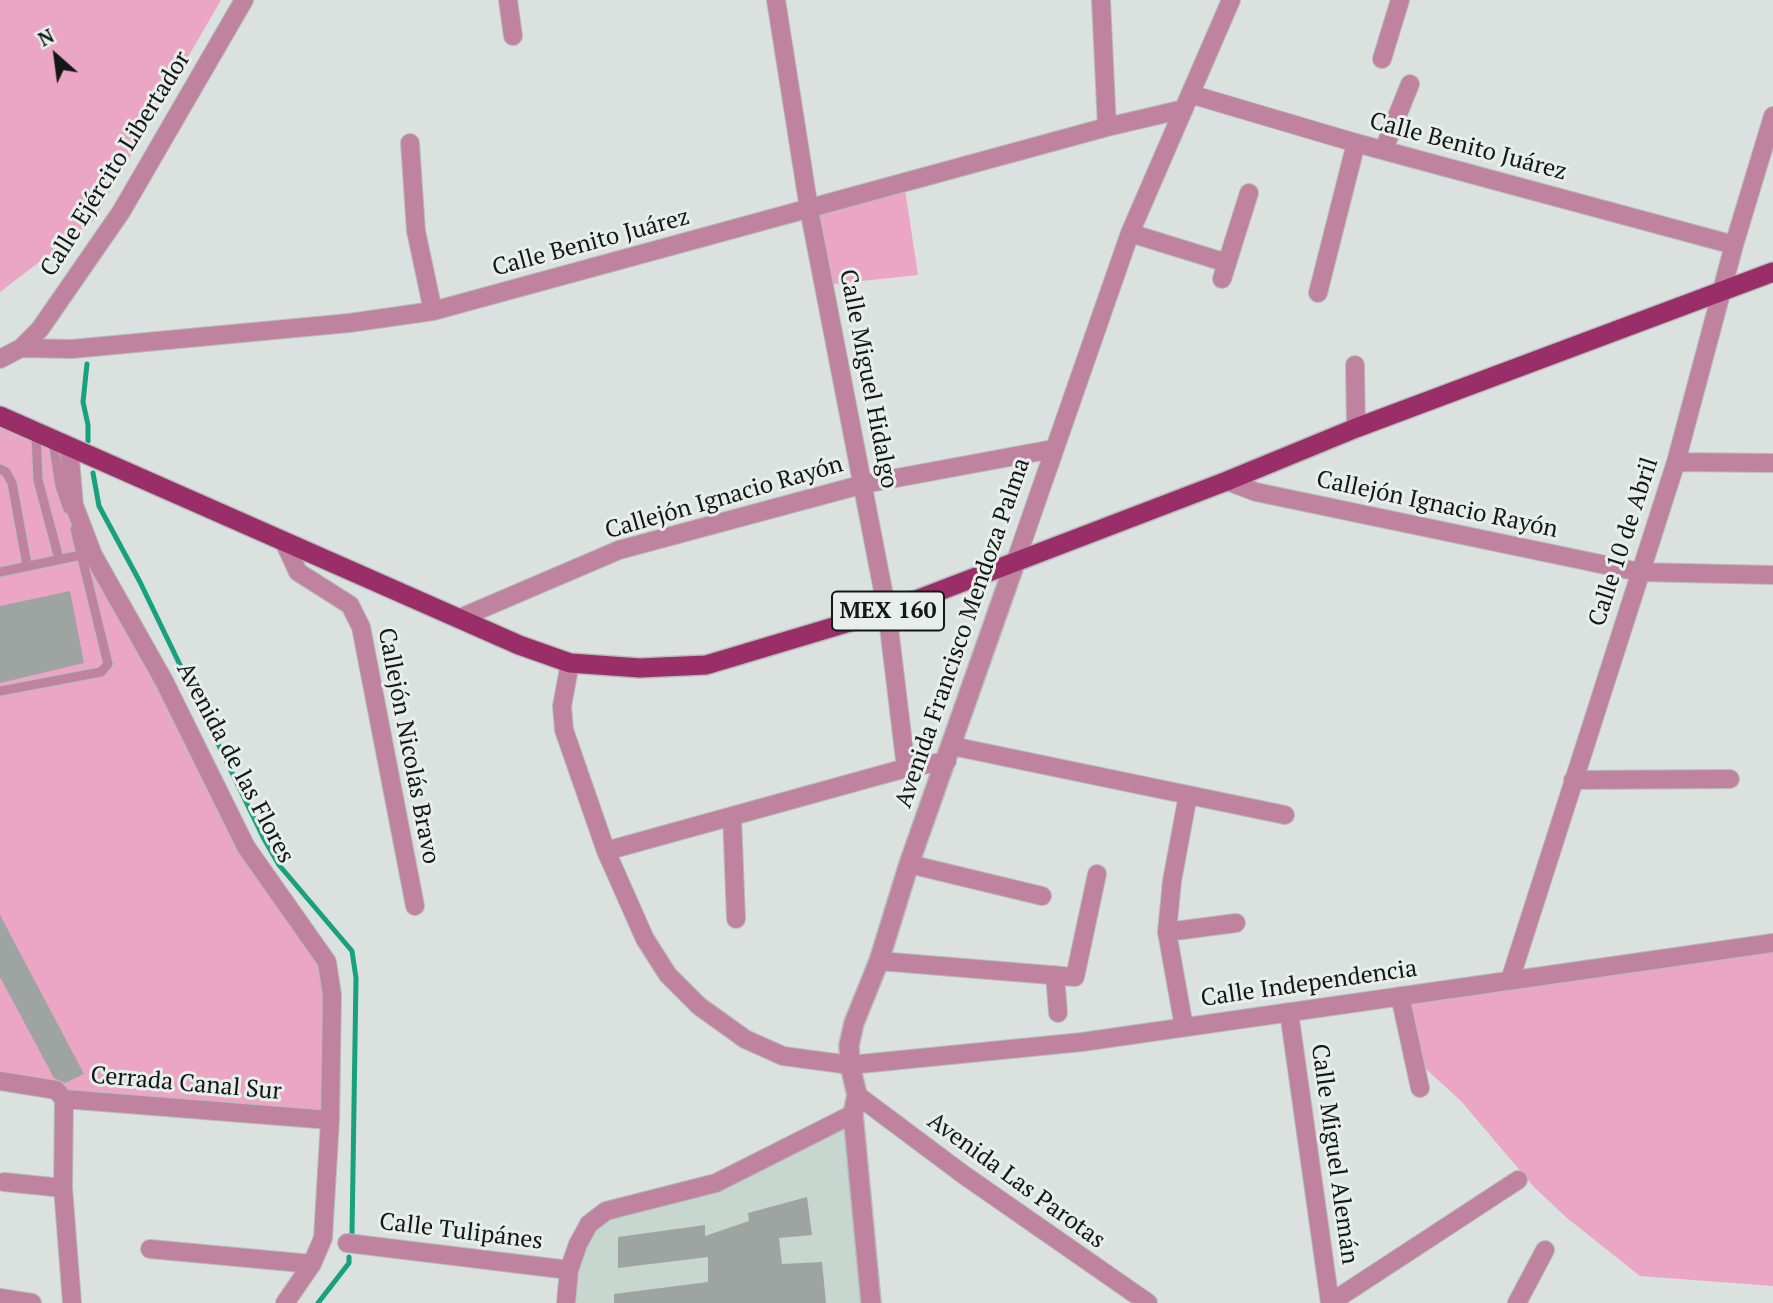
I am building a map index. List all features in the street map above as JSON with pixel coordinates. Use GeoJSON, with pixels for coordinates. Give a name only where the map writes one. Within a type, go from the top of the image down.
{"type":"FeatureCollection","features":[{"type":"Feature","properties":{"kind":"main road","name":"MEX 160"},"geometry":{"type":"LineString","coordinates":[[0,416],[285,544],[519,645],[570,663],[640,668],[706,665],[887,611],[1227,481],[1356,428],[1773,272]]}},
{"type":"Feature","properties":{"kind":"street","name":"Calle Ejército Libertador"},"geometry":{"type":"LineString","coordinates":[[21,348],[40,329],[121,212],[244,0]]}},
{"type":"Feature","properties":{"kind":"street"},"geometry":{"type":"LineString","coordinates":[[508,0],[513,36]]}},
{"type":"Feature","properties":{"kind":"street","name":"Calle Miguel Hidalgo"},"geometry":{"type":"LineString","coordinates":[[776,0],[809,209],[887,611],[906,768]]}},
{"type":"Feature","properties":{"kind":"street"},"geometry":{"type":"LineString","coordinates":[[1101,0],[1107,127]]}},
{"type":"Feature","properties":{"kind":"street","name":"Avenida Francisco Mendoza Palma"},"geometry":{"type":"LineString","coordinates":[[871,1303],[850,1065],[849,1045],[854,1023],[879,961],[909,864],[1130,233],[1231,0]]}},
{"type":"Feature","properties":{"kind":"street"},"geometry":{"type":"LineString","coordinates":[[1382,59],[1399,0]]}},
{"type":"Feature","properties":{"kind":"street"},"geometry":{"type":"LineString","coordinates":[[1384,149],[1410,84]]}},
{"type":"Feature","properties":{"kind":"street","name":"Calle Benito Juárez"},"geometry":{"type":"LineString","coordinates":[[0,359],[21,348],[100,347],[349,323],[433,311],[1107,127],[1187,102],[1384,149],[1734,244]]}},
{"type":"Feature","properties":{"kind":"street","name":"Calle 10 de Abril"},"geometry":{"type":"LineString","coordinates":[[1510,980],[1676,462],[1734,244],[1773,116]]}},
{"type":"Feature","properties":{"kind":"street"},"geometry":{"type":"LineString","coordinates":[[410,143],[416,231],[433,311]]}},
{"type":"Feature","properties":{"kind":"street"},"geometry":{"type":"LineString","coordinates":[[1318,293],[1356,143]]}},
{"type":"Feature","properties":{"kind":"street"},"geometry":{"type":"LineString","coordinates":[[1130,233],[1225,271],[1249,193]]}},
{"type":"Feature","properties":{"kind":"street"},"geometry":{"type":"LineString","coordinates":[[1355,365],[1356,428]]}},
{"type":"Feature","properties":{"kind":"street","name":"Avenida de las Flores"},"geometry":{"type":"LineString","coordinates":[[53,440],[93,555],[164,681],[246,847],[327,962],[332,995],[330,1120],[323,1238],[312,1264],[285,1303]]}},
{"type":"Feature","properties":{"kind":"street","name":"Callejón Ignacio Rayón"},"geometry":{"type":"LineString","coordinates":[[460,618],[619,550],[864,484],[1053,449]]}},
{"type":"Feature","properties":{"kind":"street"},"geometry":{"type":"LineString","coordinates":[[1676,462],[1773,463]]}},
{"type":"Feature","properties":{"kind":"street","name":"Callejón Ignacio Rayón"},"geometry":{"type":"LineString","coordinates":[[1227,481],[1256,492],[1639,572],[1773,575]]}},
{"type":"Feature","properties":{"kind":"street","name":"Callejón Nicolás Bravo"},"geometry":{"type":"LineString","coordinates":[[285,544],[298,572],[350,605],[360,626],[415,906]]}},
{"type":"Feature","properties":{"kind":"street","name":"Calle Independencia"},"geometry":{"type":"LineString","coordinates":[[570,663],[562,706],[564,730],[606,851],[645,939],[668,975],[699,1006],[745,1039],[783,1056],[850,1065],[1082,1042],[1773,943]]}},
{"type":"Feature","properties":{"kind":"street"},"geometry":{"type":"LineString","coordinates":[[606,851],[949,754],[1188,795],[1285,815]]}},
{"type":"Feature","properties":{"kind":"street"},"geometry":{"type":"LineString","coordinates":[[1573,780],[1730,779]]}},
{"type":"Feature","properties":{"kind":"street"},"geometry":{"type":"LineString","coordinates":[[1184,1027],[1167,932],[1172,881],[1188,795]]}},
{"type":"Feature","properties":{"kind":"street"},"geometry":{"type":"LineString","coordinates":[[732,816],[736,919]]}},
{"type":"Feature","properties":{"kind":"street"},"geometry":{"type":"LineString","coordinates":[[909,864],[1042,896]]}},
{"type":"Feature","properties":{"kind":"street"},"geometry":{"type":"LineString","coordinates":[[879,961],[1075,977],[1097,874]]}},
{"type":"Feature","properties":{"kind":"street"},"geometry":{"type":"LineString","coordinates":[[1167,932],[1236,923]]}},
{"type":"Feature","properties":{"kind":"street"},"geometry":{"type":"LineString","coordinates":[[1055,975],[1058,1013]]}},
{"type":"Feature","properties":{"kind":"street"},"geometry":{"type":"LineString","coordinates":[[1400,996],[1420,1088]]}},
{"type":"Feature","properties":{"kind":"street","name":"Calle Miguel Alemán"},"geometry":{"type":"LineString","coordinates":[[1289,1012],[1330,1303]]}},
{"type":"Feature","properties":{"kind":"street","name":"Cerrada Canal Sur"},"geometry":{"type":"LineString","coordinates":[[0,1081],[56,1090],[64,1098],[330,1120]]}},
{"type":"Feature","properties":{"kind":"street"},"geometry":{"type":"LineString","coordinates":[[64,1098],[63,1188],[72,1303]]}},
{"type":"Feature","properties":{"kind":"street"},"geometry":{"type":"LineString","coordinates":[[566,1303],[569,1269],[578,1244],[589,1224],[606,1211],[716,1183],[855,1105]]}},
{"type":"Feature","properties":{"kind":"street","name":"Avenida Las Parotas"},"geometry":{"type":"LineString","coordinates":[[855,1105],[975,1183],[1148,1303]]}},
{"type":"Feature","properties":{"kind":"street"},"geometry":{"type":"LineString","coordinates":[[1330,1303],[1518,1180]]}},
{"type":"Feature","properties":{"kind":"street"},"geometry":{"type":"LineString","coordinates":[[5,1182],[63,1188]]}},
{"type":"Feature","properties":{"kind":"street","name":"Calle Tulipánes"},"geometry":{"type":"LineString","coordinates":[[346,1243],[569,1269]]}},
{"type":"Feature","properties":{"kind":"street"},"geometry":{"type":"LineString","coordinates":[[150,1249],[312,1264]]}},
{"type":"Feature","properties":{"kind":"street"},"geometry":{"type":"LineString","coordinates":[[1517,1303],[1545,1250]]}},
{"type":"Feature","properties":{"kind":"street"},"geometry":{"type":"LineString","coordinates":[[0,1298],[32,1303]]}},
{"type":"Feature","properties":{"kind":"lane"},"geometry":{"type":"LineString","coordinates":[[0,691],[101,672],[108,664],[61,486],[53,440]]}},
{"type":"Feature","properties":{"kind":"lane"},"geometry":{"type":"LineString","coordinates":[[53,440],[38,480],[59,559]]}},
{"type":"Feature","properties":{"kind":"lane"},"geometry":{"type":"LineString","coordinates":[[0,469],[6,472],[12,484],[27,565]]}},
{"type":"Feature","properties":{"kind":"lane"},"geometry":{"type":"LineString","coordinates":[[0,572],[81,555]]}},
{"type":"Feature","properties":{"kind":"shaded area"},"geometry":{"type":"Polygon","coordinates":[[[0,0],[221,0],[93,221],[0,292],[0,0]]]}},
{"type":"Feature","properties":{"kind":"shaded area"},"geometry":{"type":"Polygon","coordinates":[[[904,183],[918,275],[824,285],[809,209],[904,183]]]}},
{"type":"Feature","properties":{"kind":"shaded area"},"geometry":{"type":"Polygon","coordinates":[[[0,416],[69,448],[74,505],[246,847],[327,962],[330,1120],[64,1099],[0,1081],[0,416]]]}},
{"type":"Feature","properties":{"kind":"shaded area"},"geometry":{"type":"Polygon","coordinates":[[[1773,943],[1773,1286],[1640,1276],[1567,1218],[1534,1187],[1461,1101],[1426,1069],[1400,996],[1773,943]]]}},
{"type":"Feature","properties":{"kind":"shaded area"},"geometry":{"type":"Polygon","coordinates":[[[853,1114],[871,1303],[566,1303],[589,1224],[716,1183],[853,1114]]]}},
{"type":"Feature","properties":{"kind":"building"},"geometry":{"type":"Polygon","coordinates":[[[70,591],[84,663],[0,683],[0,606],[70,591]]]}},
{"type":"Feature","properties":{"kind":"building"},"geometry":{"type":"Polygon","coordinates":[[[0,915],[84,1074],[65,1083],[54,1078],[0,977],[0,915]]]}},
{"type":"Feature","properties":{"kind":"building"},"geometry":{"type":"Polygon","coordinates":[[[807,1197],[812,1235],[779,1238],[782,1264],[822,1262],[826,1303],[614,1303],[614,1294],[708,1282],[708,1257],[618,1268],[618,1237],[705,1225],[705,1236],[749,1221],[748,1213],[807,1197]]]}},
{"type":"Feature","properties":{"kind":"waterway"},"geometry":{"type":"LineString","coordinates":[[87,364],[83,402],[88,441]]}},
{"type":"Feature","properties":{"kind":"waterway"},"geometry":{"type":"LineString","coordinates":[[93,473],[99,506],[140,582],[263,837],[279,865],[352,951],[356,978],[352,1233]]}},
{"type":"Feature","properties":{"kind":"waterway"},"geometry":{"type":"LineString","coordinates":[[318,1303],[349,1263],[349,1257]]}}]}
